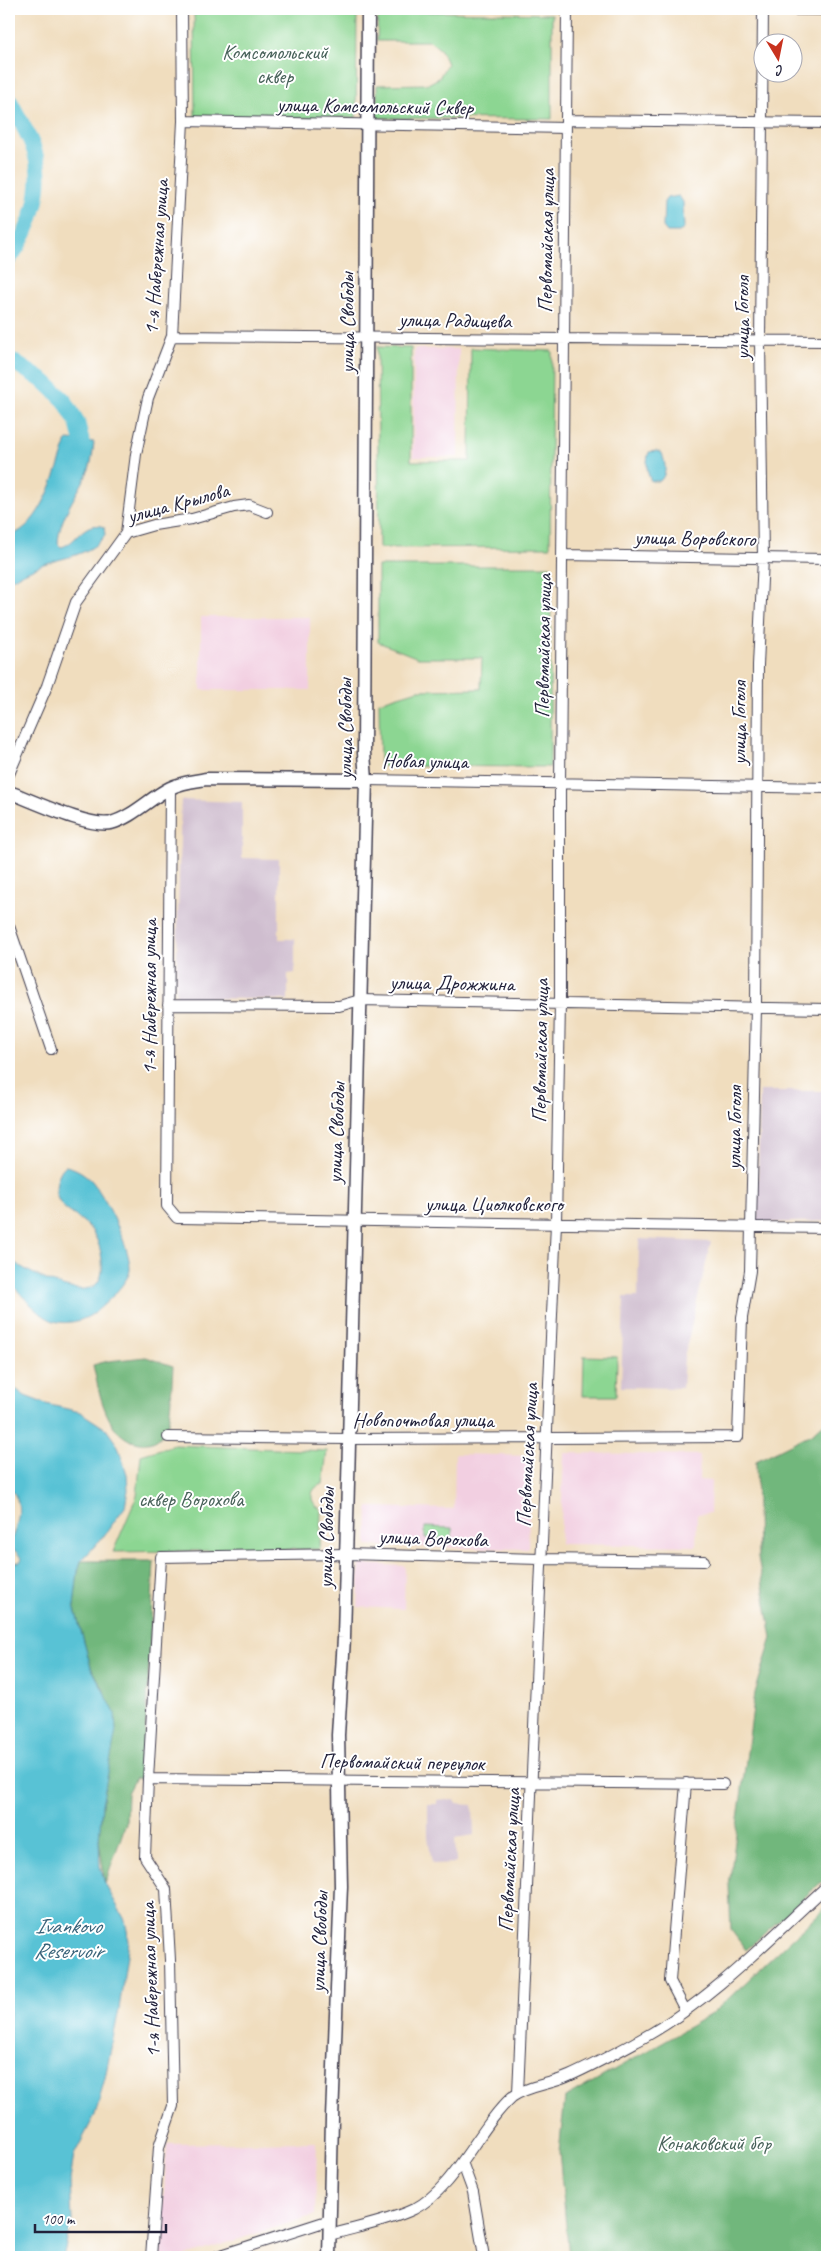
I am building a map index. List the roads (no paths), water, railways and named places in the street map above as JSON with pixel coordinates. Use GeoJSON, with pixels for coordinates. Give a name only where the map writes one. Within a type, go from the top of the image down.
{"type":"FeatureCollection","features":[{"type":"Feature","properties":{"kind":"main road","name":"улица Свободы"},"geometry":{"type":"LineString","coordinates":[[329,2257],[341,1886],[338,1780],[346,1554],[366,780],[364,753],[368,9]]}},
{"type":"Feature","properties":{"kind":"main road","name":"Новая улица"},"geometry":{"type":"LineString","coordinates":[[9,792],[77,817],[108,823],[132,813],[170,788],[188,782],[207,779],[366,780]]}},
{"type":"Feature","properties":{"kind":"street","name":"1-я Набережная улица"},"geometry":{"type":"LineString","coordinates":[[126,533],[136,454],[148,398],[172,336],[183,121],[182,9]]}},
{"type":"Feature","properties":{"kind":"street","name":"Первомайская улица"},"geometry":{"type":"LineString","coordinates":[[518,2093],[556,1223],[560,1004],[560,783],[567,9]]}},
{"type":"Feature","properties":{"kind":"street"},"geometry":{"type":"LineString","coordinates":[[745,9],[827,10]]}},
{"type":"Feature","properties":{"kind":"street","name":"улица Гоголя"},"geometry":{"type":"LineString","coordinates":[[738,1437],[742,1318],[750,1271],[756,1008],[758,665],[762,558],[760,342],[763,9]]}},
{"type":"Feature","properties":{"kind":"street","name":"улица Комсомольский Сквер"},"geometry":{"type":"LineString","coordinates":[[183,121],[368,124],[827,123]]}},
{"type":"Feature","properties":{"kind":"street","name":"улица Радищева"},"geometry":{"type":"LineString","coordinates":[[172,336],[760,342],[827,341]]}},
{"type":"Feature","properties":{"kind":"street","name":"улица Крылова"},"geometry":{"type":"LineString","coordinates":[[9,774],[47,686],[76,602],[126,533],[154,525],[192,519],[234,507],[249,505],[266,512]]}},
{"type":"Feature","properties":{"kind":"street","name":"улица Воровского"},"geometry":{"type":"LineString","coordinates":[[562,556],[827,559]]}},
{"type":"Feature","properties":{"kind":"street","name":"Новая улица"},"geometry":{"type":"LineString","coordinates":[[366,780],[827,788]]}},
{"type":"Feature","properties":{"kind":"street","name":"1-я Набережная улица"},"geometry":{"type":"LineString","coordinates":[[167,1206],[170,788]]}},
{"type":"Feature","properties":{"kind":"street"},"geometry":{"type":"LineString","coordinates":[[9,926],[50,1049]]}},
{"type":"Feature","properties":{"kind":"street","name":"улица Дрожжина"},"geometry":{"type":"LineString","coordinates":[[168,1005],[339,1006],[360,1000],[827,1009]]}},
{"type":"Feature","properties":{"kind":"street","name":"улица Циолковского"},"geometry":{"type":"LineString","coordinates":[[167,1206],[178,1218],[827,1228]]}},
{"type":"Feature","properties":{"kind":"street","name":"Новопочтовая улица"},"geometry":{"type":"LineString","coordinates":[[168,1437],[348,1439],[738,1437]]}},
{"type":"Feature","properties":{"kind":"street","name":"улица Ворохова"},"geometry":{"type":"LineString","coordinates":[[161,1557],[346,1554],[704,1561]]}},
{"type":"Feature","properties":{"kind":"street","name":"1-я Набережная улица"},"geometry":{"type":"LineString","coordinates":[[151,2257],[159,2147],[173,2106],[170,1960],[166,1889],[145,1857],[161,1557]]}},
{"type":"Feature","properties":{"kind":"street","name":"Первомайский переулок"},"geometry":{"type":"LineString","coordinates":[[148,1779],[723,1784]]}},
{"type":"Feature","properties":{"kind":"street"},"geometry":{"type":"LineString","coordinates":[[684,2010],[670,1981],[686,1784]]}},
{"type":"Feature","properties":{"kind":"street"},"geometry":{"type":"LineString","coordinates":[[330,2235],[386,2220],[415,2208],[433,2195],[462,2162],[502,2108],[518,2093],[567,2077],[644,2037],[704,1996],[827,1886]]}},
{"type":"Feature","properties":{"kind":"street"},"geometry":{"type":"LineString","coordinates":[[462,2162],[473,2192],[484,2257]]}},
{"type":"Feature","properties":{"kind":"street"},"geometry":{"type":"LineString","coordinates":[[215,2257],[330,2220]]}},
{"type":"Feature","properties":{"kind":"water"},"geometry":{"type":"Polygon","coordinates":[[[679,196],[683,202],[684,229],[679,232],[667,232],[663,227],[664,202],[667,198],[679,196]]]}},
{"type":"Feature","properties":{"kind":"water"},"geometry":{"type":"Polygon","coordinates":[[[67,440],[94,442],[89,469],[66,514],[59,533],[58,544],[61,547],[67,545],[91,526],[104,527],[105,535],[99,542],[84,552],[41,565],[9,580],[9,536],[21,531],[39,510],[53,481],[67,440]]]}},
{"type":"Feature","properties":{"kind":"water"},"geometry":{"type":"Polygon","coordinates":[[[657,451],[662,453],[665,471],[660,481],[651,481],[647,470],[648,456],[649,452],[657,451]]]}},
{"type":"Feature","properties":{"kind":"water"},"geometry":{"type":"Polygon","coordinates":[[[65,1166],[75,1169],[88,1177],[97,1188],[122,1236],[130,1270],[120,1288],[96,1312],[71,1322],[56,1322],[35,1308],[9,1282],[9,1259],[30,1272],[60,1285],[75,1289],[88,1289],[97,1283],[102,1271],[102,1263],[96,1238],[83,1221],[62,1206],[57,1197],[57,1182],[65,1166]]]}},
{"type":"Feature","properties":{"kind":"water","name":"Ivankovo Reservoir"},"geometry":{"type":"Polygon","coordinates":[[[9,1384],[25,1396],[46,1404],[80,1412],[106,1429],[118,1446],[127,1474],[128,1490],[125,1507],[103,1537],[81,1561],[74,1606],[91,1667],[115,1713],[116,1731],[102,1804],[99,1840],[100,1866],[105,1884],[125,1920],[129,1941],[119,2009],[105,2078],[95,2115],[74,2155],[70,2180],[72,2220],[63,2257],[9,2257],[9,1563],[20,1562],[22,1558],[12,1548],[10,1542],[17,1521],[18,1507],[14,1493],[9,1487],[9,1384]]]}},
{"type":"Feature","properties":{"kind":"waterway"},"geometry":{"type":"LineString","coordinates":[[9,99],[33,147],[37,161],[38,176],[35,206],[24,234],[9,259]]}},
{"type":"Feature","properties":{"kind":"waterway"},"geometry":{"type":"LineString","coordinates":[[9,359],[45,382],[65,401],[77,422],[82,442],[76,461]]}},
{"type":"Feature","properties":{"kind":"park label","name":"Комсомольский сквер"},"geometry":{"type":"Point","coordinates":[275,64]}},
{"type":"Feature","properties":{"kind":"park label","name":"сквер Ворохова"},"geometry":{"type":"Point","coordinates":[191,1499]}},
{"type":"Feature","properties":{"kind":"park label","name":"Конаковский бор"},"geometry":{"type":"Point","coordinates":[714,2143]}}]}
